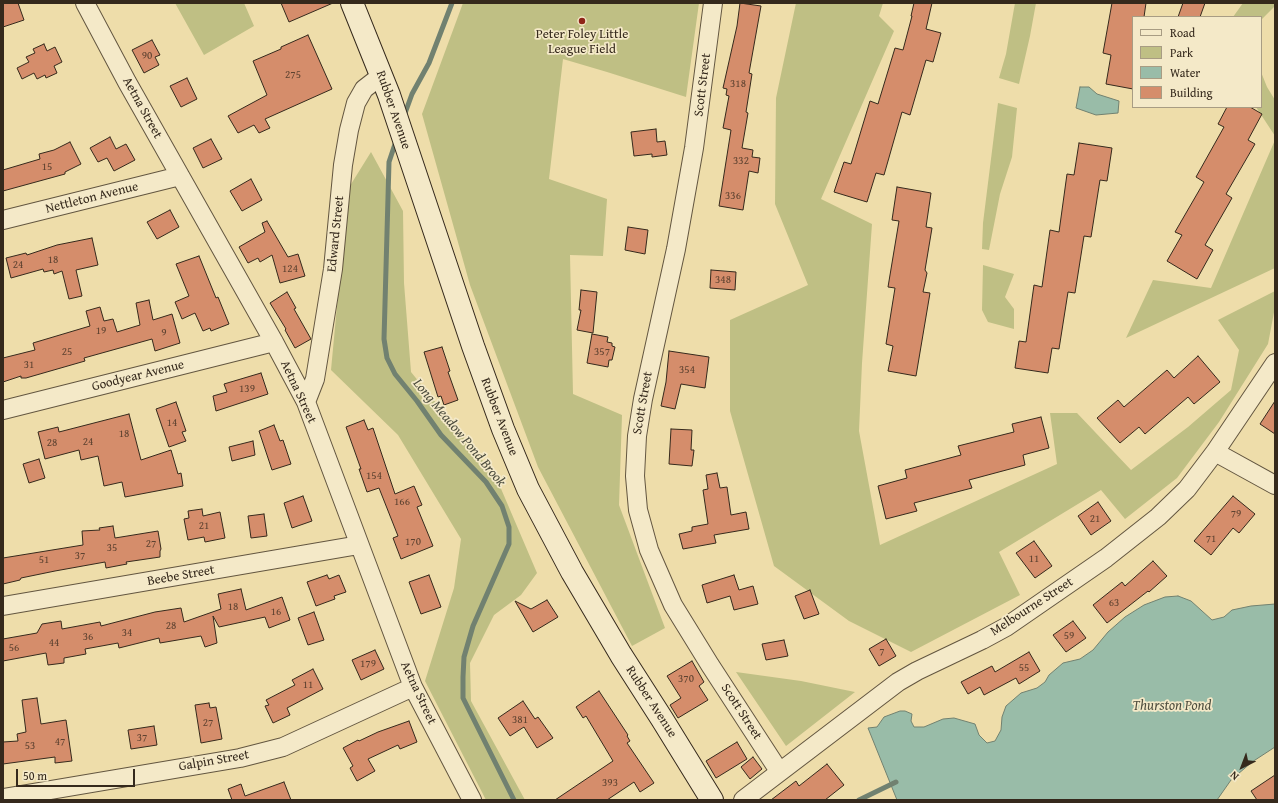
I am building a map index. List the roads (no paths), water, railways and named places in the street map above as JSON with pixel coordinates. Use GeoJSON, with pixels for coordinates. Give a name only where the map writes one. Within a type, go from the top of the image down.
{"type":"FeatureCollection","features":[{"type":"Feature","properties":{"kind":"street","name":"Aetna Street"},"geometry":{"type":"LineString","coordinates":[[85,3],[127,82],[274,342],[306,402],[413,687],[472,800]]}},
{"type":"Feature","properties":{"kind":"street","name":"Rubber Avenue"},"geometry":{"type":"LineString","coordinates":[[352,3],[385,85],[473,346],[503,429],[528,489],[572,572],[621,656],[712,800]]}},
{"type":"Feature","properties":{"kind":"street","name":"Scott Street"},"geometry":{"type":"LineString","coordinates":[[713,3],[694,148],[676,249],[643,399],[637,436],[635,476],[638,510],[649,550],[673,605],[710,666],[779,771]]}},
{"type":"Feature","properties":{"kind":"street","name":"Edward Street"},"geometry":{"type":"LineString","coordinates":[[306,402],[315,379],[333,269],[343,165],[349,130],[356,103],[364,89],[385,85]]}},
{"type":"Feature","properties":{"kind":"street","name":"Nettleton Avenue"},"geometry":{"type":"LineString","coordinates":[[3,220],[180,176]]}},
{"type":"Feature","properties":{"kind":"street","name":"Goodyear Avenue"},"geometry":{"type":"LineString","coordinates":[[3,410],[274,342]]}},
{"type":"Feature","properties":{"kind":"street","name":"Melbourne Street"},"geometry":{"type":"LineString","coordinates":[[743,800],[779,771],[898,682],[1006,627],[1106,558],[1158,517],[1187,489],[1215,452],[1275,363]]}},
{"type":"Feature","properties":{"kind":"street"},"geometry":{"type":"LineString","coordinates":[[1215,452],[1275,485]]}},
{"type":"Feature","properties":{"kind":"street","name":"Beebe Street"},"geometry":{"type":"LineString","coordinates":[[3,606],[359,546]]}},
{"type":"Feature","properties":{"kind":"street","name":"Galpin Street"},"geometry":{"type":"LineString","coordinates":[[5,798],[240,758],[283,747],[413,687]]}},
{"type":"Feature","properties":{"kind":"water"},"geometry":{"type":"Polygon","coordinates":[[[1080,87],[1089,87],[1097,94],[1119,101],[1118,113],[1096,115],[1076,108],[1080,87]]]}},
{"type":"Feature","properties":{"kind":"water","name":"Thurston Pond"},"geometry":{"type":"Polygon","coordinates":[[[1178,596],[1191,601],[1212,620],[1224,617],[1232,610],[1251,606],[1275,604],[1275,747],[1252,762],[1231,780],[1217,800],[897,800],[868,728],[877,727],[884,717],[900,711],[905,711],[912,714],[911,721],[914,727],[924,727],[943,719],[954,718],[975,724],[979,735],[987,743],[995,741],[1001,730],[1002,717],[1006,706],[1021,693],[1037,688],[1045,682],[1049,675],[1063,663],[1080,659],[1093,650],[1108,632],[1125,617],[1144,605],[1165,597],[1178,596]]]}},
{"type":"Feature","properties":{"kind":"waterway","name":"Long Meadow Pond Brook"},"geometry":{"type":"LineString","coordinates":[[404,116],[412,94],[429,63],[452,3]]}},
{"type":"Feature","properties":{"kind":"waterway","name":"Long Meadow Pond Brook"},"geometry":{"type":"LineString","coordinates":[[396,141],[389,162],[384,339],[387,358],[395,374],[417,401],[441,435],[486,482],[502,506],[509,527],[509,544],[473,626],[464,657],[463,698],[514,800]]}},
{"type":"Feature","properties":{"kind":"waterway","name":"Long Meadow Pond Brook"},"geometry":{"type":"LineString","coordinates":[[859,800],[896,782]]}},
{"type":"Feature","properties":{"kind":"place","name":"Peter Foley Little League Field"},"geometry":{"type":"Point","coordinates":[582,21]}}]}
